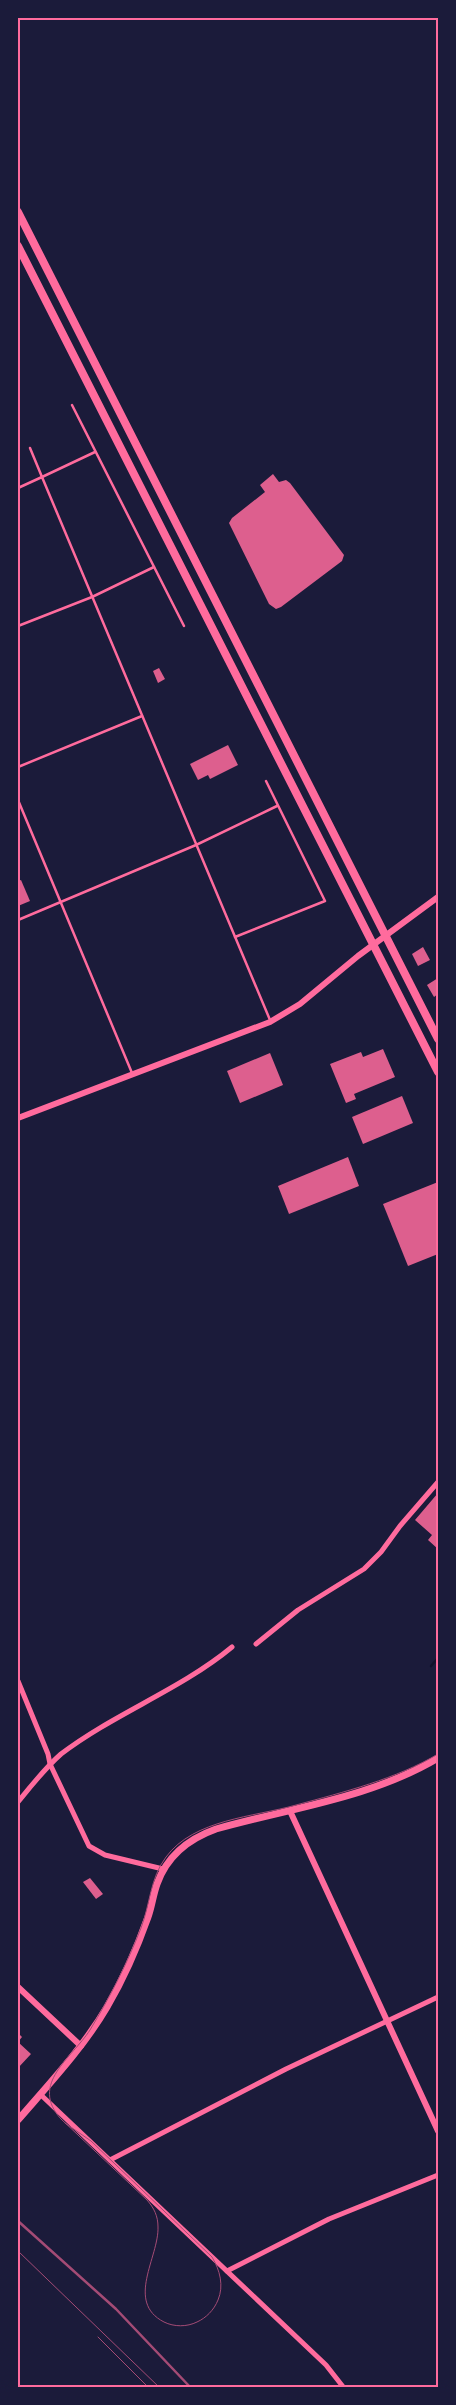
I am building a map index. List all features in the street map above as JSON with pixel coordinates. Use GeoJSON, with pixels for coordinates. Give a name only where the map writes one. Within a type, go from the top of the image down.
{"type":"FeatureCollection","features":[{"type":"Feature","properties":{"kind":"main road"},"geometry":{"type":"LineString","coordinates":[[18,212],[438,1039]]}},
{"type":"Feature","properties":{"kind":"main road"},"geometry":{"type":"LineString","coordinates":[[18,246],[438,1072]]}},
{"type":"Feature","properties":{"kind":"main road"},"geometry":{"type":"LineString","coordinates":[[18,2120],[81,2046],[106,2009],[124,1976],[149,1915],[163,1869],[177,1851],[205,1833],[367,1789],[398,1778],[438,1758]]}},
{"type":"Feature","properties":{"kind":"street"},"geometry":{"type":"LineString","coordinates":[[18,1118],[270,1022],[300,1004],[374,944],[438,897]]}},
{"type":"Feature","properties":{"kind":"street"},"geometry":{"type":"LineString","coordinates":[[256,1644],[298,1610],[364,1569],[381,1552],[400,1526],[438,1482]]}},
{"type":"Feature","properties":{"kind":"street"},"geometry":{"type":"LineString","coordinates":[[18,1802],[50,1764],[102,1726],[211,1664],[232,1646]]}},
{"type":"Feature","properties":{"kind":"street"},"geometry":{"type":"LineString","coordinates":[[18,1680],[48,1754],[50,1764],[89,1846],[105,1855],[163,1869]]}},
{"type":"Feature","properties":{"kind":"street"},"geometry":{"type":"LineString","coordinates":[[290,1811],[438,2131]]}},
{"type":"Feature","properties":{"kind":"street"},"geometry":{"type":"LineString","coordinates":[[18,1987],[81,2046]]}},
{"type":"Feature","properties":{"kind":"street"},"geometry":{"type":"LineString","coordinates":[[110,2160],[209,2108],[387,2020],[438,1997]]}},
{"type":"Feature","properties":{"kind":"street"},"geometry":{"type":"LineString","coordinates":[[40,2094],[326,2365],[344,2388]]}},
{"type":"Feature","properties":{"kind":"street"},"geometry":{"type":"LineString","coordinates":[[227,2271],[329,2219],[438,2175]]}},
{"type":"Feature","properties":{"kind":"lane"},"geometry":{"type":"LineString","coordinates":[[72,405],[184,626]]}},
{"type":"Feature","properties":{"kind":"lane"},"geometry":{"type":"LineString","coordinates":[[30,448],[270,1022]]}},
{"type":"Feature","properties":{"kind":"lane"},"geometry":{"type":"LineString","coordinates":[[18,488],[95,452]]}},
{"type":"Feature","properties":{"kind":"lane"},"geometry":{"type":"LineString","coordinates":[[18,626],[92,597],[154,566]]}},
{"type":"Feature","properties":{"kind":"lane"},"geometry":{"type":"LineString","coordinates":[[18,767],[142,716]]}},
{"type":"Feature","properties":{"kind":"lane"},"geometry":{"type":"LineString","coordinates":[[235,937],[325,901],[266,781]]}},
{"type":"Feature","properties":{"kind":"lane"},"geometry":{"type":"LineString","coordinates":[[18,800],[132,1075]]}},
{"type":"Feature","properties":{"kind":"lane"},"geometry":{"type":"LineString","coordinates":[[18,920],[196,845],[277,806]]}},
{"type":"Feature","properties":{"kind":"building"},"geometry":{"type":"Polygon","coordinates":[[[273,474],[279,482],[286,480],[290,483],[344,555],[342,561],[276,609],[269,604],[229,523],[232,518],[265,492],[260,485],[273,474]]]}},
{"type":"Feature","properties":{"kind":"building"},"geometry":{"type":"Polygon","coordinates":[[[159,668],[165,679],[158,683],[153,671],[159,668]]]}},
{"type":"Feature","properties":{"kind":"building"},"geometry":{"type":"Polygon","coordinates":[[[228,745],[238,765],[210,779],[208,775],[198,780],[190,764],[228,745]]]}},
{"type":"Feature","properties":{"kind":"building"},"geometry":{"type":"Polygon","coordinates":[[[21,880],[30,901],[18,906],[18,881],[21,880]]]}},
{"type":"Feature","properties":{"kind":"building"},"geometry":{"type":"Polygon","coordinates":[[[423,947],[430,960],[418,966],[412,954],[423,947]]]}},
{"type":"Feature","properties":{"kind":"building"},"geometry":{"type":"Polygon","coordinates":[[[438,978],[438,994],[434,997],[427,985],[438,978]]]}},
{"type":"Feature","properties":{"kind":"building"},"geometry":{"type":"Polygon","coordinates":[[[383,1049],[395,1077],[354,1094],[356,1099],[346,1103],[330,1064],[361,1052],[363,1057],[383,1049]]]}},
{"type":"Feature","properties":{"kind":"building"},"geometry":{"type":"Polygon","coordinates":[[[270,1053],[283,1085],[240,1103],[227,1071],[270,1053]]]}},
{"type":"Feature","properties":{"kind":"building"},"geometry":{"type":"Polygon","coordinates":[[[402,1096],[413,1123],[363,1144],[352,1117],[402,1096]]]}},
{"type":"Feature","properties":{"kind":"building"},"geometry":{"type":"Polygon","coordinates":[[[348,1157],[359,1186],[289,1214],[278,1186],[348,1157]]]}},
{"type":"Feature","properties":{"kind":"building"},"geometry":{"type":"Polygon","coordinates":[[[438,1182],[438,1254],[408,1266],[383,1204],[438,1182]]]}},
{"type":"Feature","properties":{"kind":"building"},"geometry":{"type":"Polygon","coordinates":[[[438,1493],[438,1549],[428,1540],[432,1535],[415,1520],[438,1493]]]}},
{"type":"Feature","properties":{"kind":"building"},"geometry":{"type":"Polygon","coordinates":[[[90,1878],[103,1894],[96,1899],[83,1882],[90,1878]]]}},
{"type":"Feature","properties":{"kind":"building"},"geometry":{"type":"Polygon","coordinates":[[[18,2033],[22,2037],[18,2042],[18,2033]]]}},
{"type":"Feature","properties":{"kind":"building"},"geometry":{"type":"Polygon","coordinates":[[[18,2042],[31,2054],[18,2068],[18,2042]]]}},
{"type":"Feature","properties":{"kind":"waterway"},"geometry":{"type":"LineString","coordinates":[[431,1666],[438,1658]]}},
{"type":"Feature","properties":{"kind":"tram line"},"geometry":{"type":"LineString","coordinates":[[65,2123],[91,2141],[212,2257],[219,2273],[221,2289],[214,2307],[204,2318],[189,2325],[176,2326],[164,2322],[153,2313],[147,2303],[145,2291],[157,2239],[158,2223],[155,2212],[147,2200],[61,2119],[52,2106],[51,2083],[64,2061],[90,2030],[111,1993],[141,1928],[153,1883],[161,1865],[178,1844],[208,1827],[369,1784],[405,1771],[438,1754]]}},
{"type":"Feature","properties":{"kind":"tram line"},"geometry":{"type":"LineString","coordinates":[[18,2251],[160,2388]]}},
{"type":"Feature","properties":{"kind":"tram line"},"geometry":{"type":"LineString","coordinates":[[98,2337],[149,2388]]}},
{"type":"Feature","properties":{"kind":"railway"},"geometry":{"type":"LineString","coordinates":[[18,2221],[116,2309],[191,2388]]}}]}
